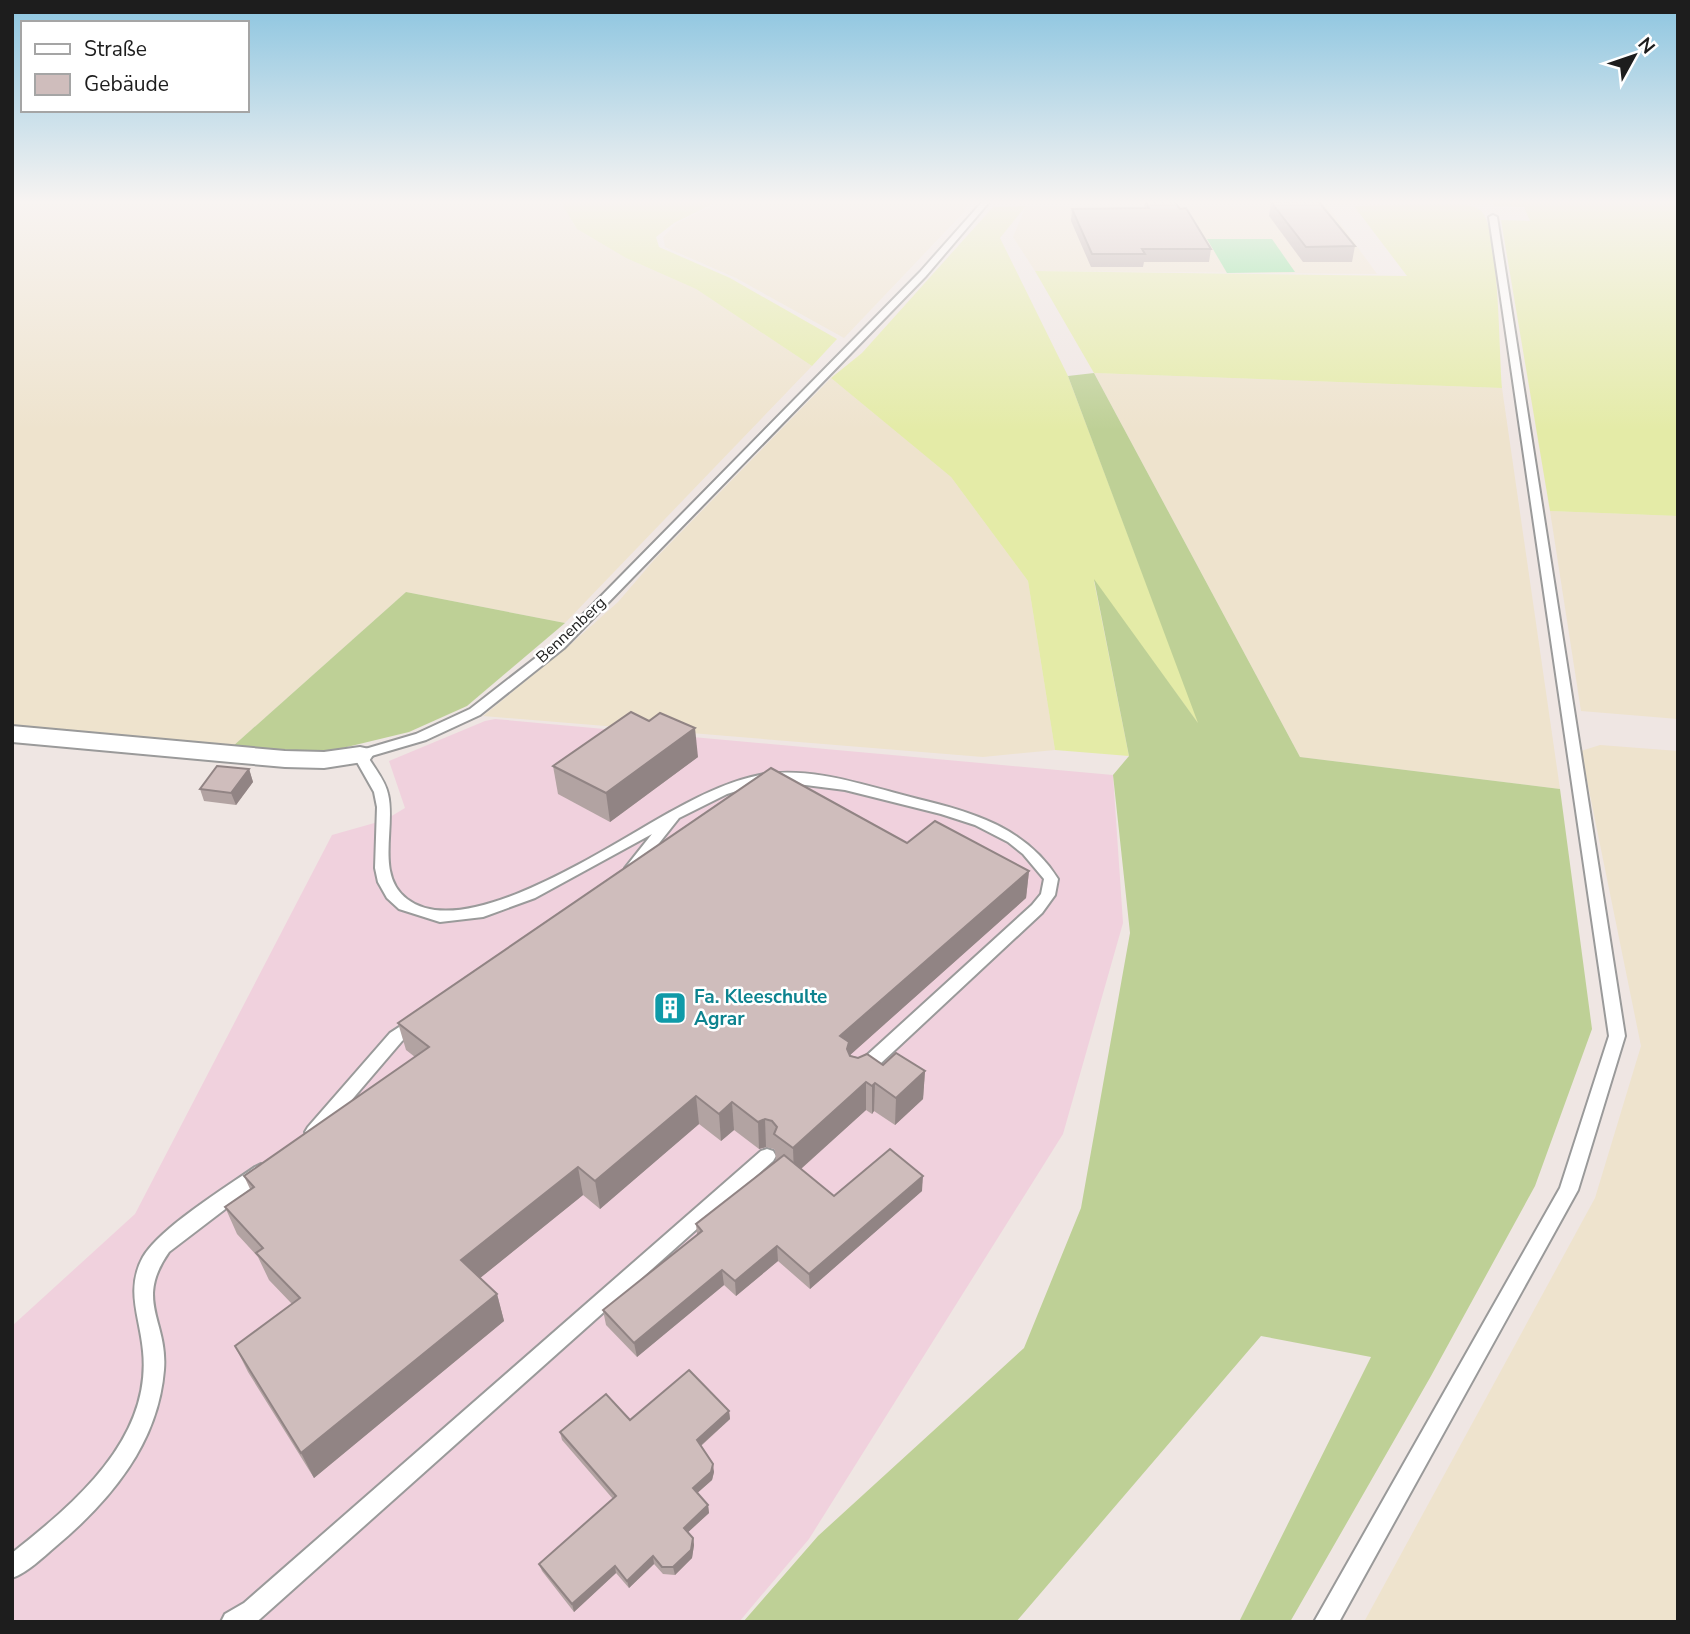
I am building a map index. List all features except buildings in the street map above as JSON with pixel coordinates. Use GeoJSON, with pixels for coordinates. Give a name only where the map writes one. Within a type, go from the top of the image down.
{"type":"FeatureCollection","features":[{"type":"Feature","properties":{"kind":"street","name":"Bennenberg"},"geometry":{"type":"LineString","coordinates":[[12,734],[285,759],[324,760],[360,755]]}},
{"type":"Feature","properties":{"kind":"lane","name":"Bennenberg"},"geometry":{"type":"LineString","coordinates":[[360,755],[421,737],[475,712],[560,645],[921,277]]}},
{"type":"Feature","properties":{"kind":"lane"},"geometry":{"type":"LineString","coordinates":[[1326,1622],[1569,1190],[1617,1036],[1502,277]]}},
{"type":"Feature","properties":{"kind":"lane"},"geometry":{"type":"LineString","coordinates":[[360,755],[381,791],[384,820],[381,873],[389,891],[404,906],[420,913],[442,917],[466,917],[492,911],[520,899],[675,816],[734,787],[760,779],[792,778],[830,783],[983,822],[1031,853],[1051,878],[1048,895],[1037,909],[857,1076]]}},
{"type":"Feature","properties":{"kind":"lane"},"geometry":{"type":"LineString","coordinates":[[619,879],[653,845],[675,816]]}},
{"type":"Feature","properties":{"kind":"lane"},"geometry":{"type":"LineString","coordinates":[[297,1145],[318,1129],[396,1037],[429,1013]]}},
{"type":"Feature","properties":{"kind":"lane"},"geometry":{"type":"LineString","coordinates":[[233,1622],[252,1611],[767,1156]]}},
{"type":"Feature","properties":{"kind":"lane"},"geometry":{"type":"LineString","coordinates":[[12,1567],[91,1502],[111,1478],[142,1423],[154,1369],[154,1346],[142,1307],[142,1285],[151,1259],[162,1247],[277,1160]]}},
{"type":"Feature","properties":{"kind":"shaded area"},"geometry":{"type":"Polygon","coordinates":[[[12,277],[669,277],[696,289],[812,366],[565,623],[406,592],[232,747],[12,725],[12,277]]]}},
{"type":"Feature","properties":{"kind":"shaded area"},"geometry":{"type":"Polygon","coordinates":[[[734,277],[902,277],[844,338],[734,277]]]}},
{"type":"Feature","properties":{"kind":"shaded area"},"geometry":{"type":"Polygon","coordinates":[[[1094,373],[1502,388],[1560,789],[1300,757],[1094,373]]]}},
{"type":"Feature","properties":{"kind":"shaded area"},"geometry":{"type":"Polygon","coordinates":[[[831,378],[951,477],[1028,581],[1055,750],[983,757],[483,716],[618,602],[654,560],[831,378]]]}},
{"type":"Feature","properties":{"kind":"shaded area"},"geometry":{"type":"Polygon","coordinates":[[[1550,511],[1678,516],[1678,719],[1581,711],[1550,511]]]}},
{"type":"Feature","properties":{"kind":"shaded area"},"geometry":{"type":"Polygon","coordinates":[[[495,719],[1113,775],[1123,923],[1063,1134],[809,1539],[739,1622],[12,1622],[12,1326],[135,1214],[332,835],[385,820],[405,808],[389,761],[495,719]]]}},
{"type":"Feature","properties":{"kind":"shaded area"},"geometry":{"type":"Polygon","coordinates":[[[1600,745],[1678,751],[1678,1622],[1364,1622],[1595,1198],[1641,1046],[1581,751],[1600,745]]]}},
{"type":"Feature","properties":{"kind":"green space"},"geometry":{"type":"Polygon","coordinates":[[[669,277],[728,277],[837,339],[812,366],[696,289],[669,277]]]}},
{"type":"Feature","properties":{"kind":"green space"},"geometry":{"type":"Polygon","coordinates":[[[930,277],[1019,277],[1068,376],[1200,726],[1094,581],[1129,756],[1055,750],[1028,581],[951,477],[831,378],[862,353],[930,277]]]}},
{"type":"Feature","properties":{"kind":"green space"},"geometry":{"type":"Polygon","coordinates":[[[1039,277],[1496,277],[1502,388],[1094,373],[1039,277]]]}},
{"type":"Feature","properties":{"kind":"green space"},"geometry":{"type":"Polygon","coordinates":[[[1511,277],[1678,277],[1678,516],[1550,511],[1511,277]]]}},
{"type":"Feature","properties":{"kind":"green space"},"geometry":{"type":"Polygon","coordinates":[[[1094,373],[1300,757],[1560,789],[1592,1029],[1535,1186],[1431,1376],[1290,1622],[1239,1622],[1371,1357],[1261,1336],[1016,1622],[743,1622],[818,1536],[1024,1348],[1081,1208],[1130,933],[1113,775],[1129,756],[1094,579],[1198,723],[1068,376],[1094,373]]]}},
{"type":"Feature","properties":{"kind":"green space"},"geometry":{"type":"Polygon","coordinates":[[[406,592],[565,623],[467,706],[409,732],[322,753],[232,747],[406,592]]]}},
{"type":"Feature","properties":{"kind":"place","name":"Fa. Kleeschulte Agrar"},"geometry":{"type":"Point","coordinates":[670,1008]}}]}
